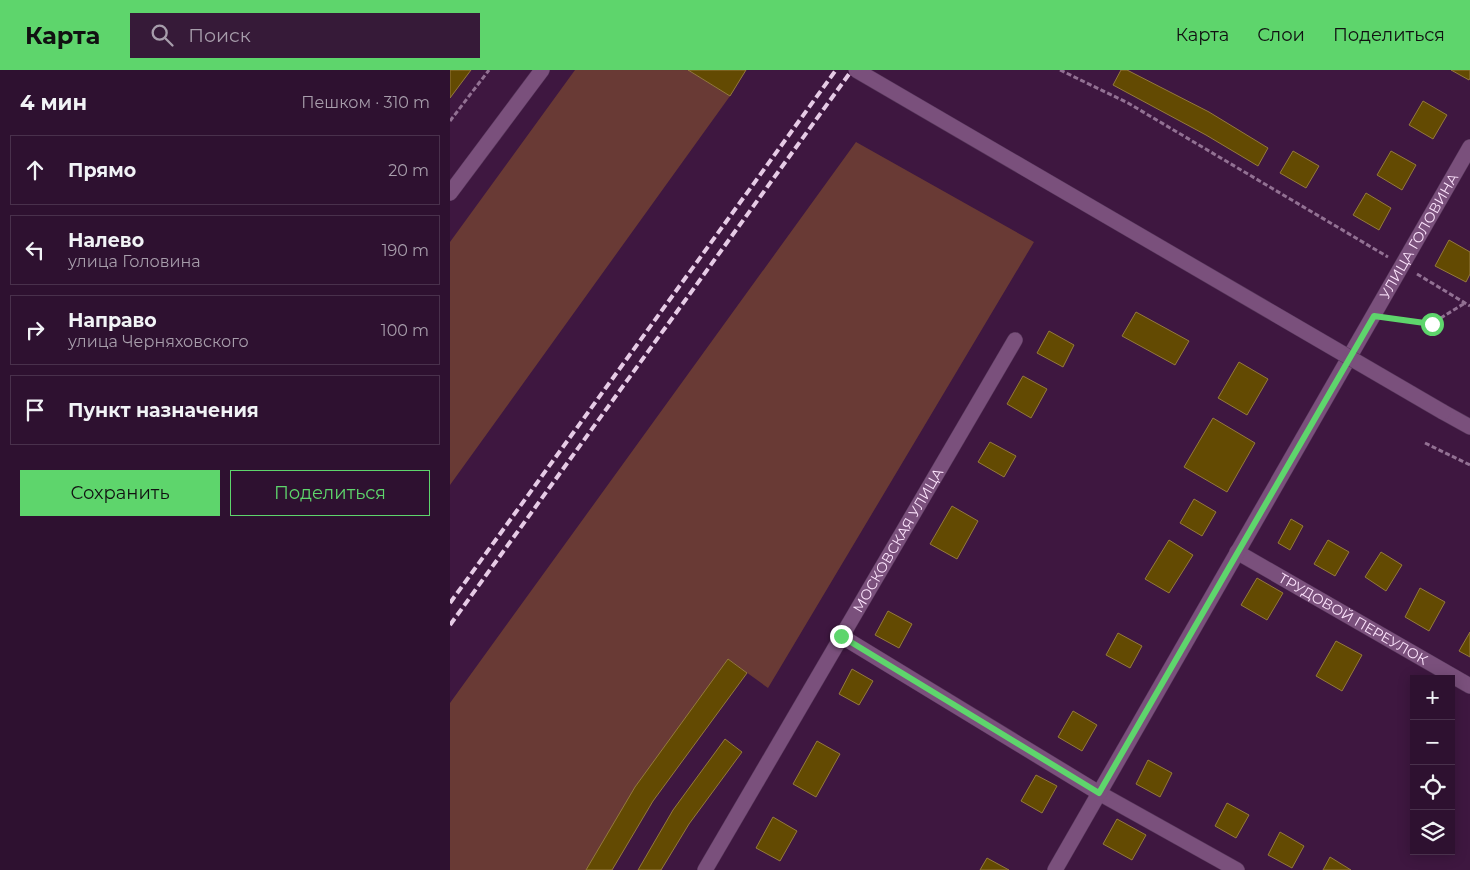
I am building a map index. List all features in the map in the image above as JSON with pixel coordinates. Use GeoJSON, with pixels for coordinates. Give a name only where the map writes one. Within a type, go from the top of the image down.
{"type":"FeatureCollection","features":[{"type":"Feature","properties":{"kind":"street"},"geometry":{"type":"LineString","coordinates":[[450,193],[542,70]]}},
{"type":"Feature","properties":{"kind":"street"},"geometry":{"type":"LineString","coordinates":[[856,70],[1470,427]]}},
{"type":"Feature","properties":{"kind":"street","name":"УЛИЦА ГОЛОВИНА"},"geometry":{"type":"LineString","coordinates":[[1055,870],[1470,147]]}},
{"type":"Feature","properties":{"kind":"street","name":"МОСКОВСКАЯ УЛИЦА"},"geometry":{"type":"LineString","coordinates":[[705,870],[1015,340]]}},
{"type":"Feature","properties":{"kind":"street","name":"ТРУДОВОЙ ПЕРЕУЛОК"},"geometry":{"type":"LineString","coordinates":[[1237,552],[1470,686]]}},
{"type":"Feature","properties":{"kind":"street"},"geometry":{"type":"LineString","coordinates":[[841,636],[1099,793],[1237,870]]}},
{"type":"Feature","properties":{"kind":"path"},"geometry":{"type":"LineString","coordinates":[[450,121],[489,70]]}},
{"type":"Feature","properties":{"kind":"path"},"geometry":{"type":"LineString","coordinates":[[1060,70],[1128,103],[1470,306]]}},
{"type":"Feature","properties":{"kind":"path"},"geometry":{"type":"LineString","coordinates":[[1374,316],[1432,324],[1465,303]]}},
{"type":"Feature","properties":{"kind":"path"},"geometry":{"type":"LineString","coordinates":[[1425,443],[1470,464]]}},
{"type":"Feature","properties":{"kind":"shaded area"},"geometry":{"type":"Polygon","coordinates":[[[575,70],[688,70],[730,96],[450,485],[450,242],[575,70]]]}},
{"type":"Feature","properties":{"kind":"shaded area"},"geometry":{"type":"Polygon","coordinates":[[[856,142],[1034,242],[768,688],[728,659],[586,870],[450,870],[450,703],[856,142]]]}},
{"type":"Feature","properties":{"kind":"building"},"geometry":{"type":"Polygon","coordinates":[[[450,70],[471,70],[450,98],[450,70]]]}},
{"type":"Feature","properties":{"kind":"building"},"geometry":{"type":"Polygon","coordinates":[[[688,70],[746,70],[730,96],[688,70]]]}},
{"type":"Feature","properties":{"kind":"building"},"geometry":{"type":"Polygon","coordinates":[[[1121,70],[1127,70],[1209,112],[1268,148],[1258,166],[1206,135],[1113,85],[1121,70]]]}},
{"type":"Feature","properties":{"kind":"building"},"geometry":{"type":"Polygon","coordinates":[[[1451,70],[1470,70],[1470,78],[1469,80],[1451,70]]]}},
{"type":"Feature","properties":{"kind":"building"},"geometry":{"type":"Polygon","coordinates":[[[1423,101],[1447,115],[1433,139],[1409,125],[1423,101]]]}},
{"type":"Feature","properties":{"kind":"building"},"geometry":{"type":"Polygon","coordinates":[[[1293,151],[1319,166],[1306,188],[1280,173],[1293,151]]]}},
{"type":"Feature","properties":{"kind":"building"},"geometry":{"type":"Polygon","coordinates":[[[1391,151],[1416,165],[1402,190],[1377,175],[1391,151]]]}},
{"type":"Feature","properties":{"kind":"building"},"geometry":{"type":"Polygon","coordinates":[[[1366,193],[1391,208],[1379,230],[1353,215],[1366,193]]]}},
{"type":"Feature","properties":{"kind":"building"},"geometry":{"type":"Polygon","coordinates":[[[1449,240],[1470,252],[1470,274],[1466,282],[1435,266],[1449,240]]]}},
{"type":"Feature","properties":{"kind":"building"},"geometry":{"type":"Polygon","coordinates":[[[1136,312],[1189,341],[1175,365],[1122,336],[1136,312]]]}},
{"type":"Feature","properties":{"kind":"building"},"geometry":{"type":"Polygon","coordinates":[[[1049,331],[1074,345],[1063,367],[1037,353],[1049,331]]]}},
{"type":"Feature","properties":{"kind":"building"},"geometry":{"type":"Polygon","coordinates":[[[1239,362],[1268,379],[1247,415],[1218,398],[1239,362]]]}},
{"type":"Feature","properties":{"kind":"building"},"geometry":{"type":"Polygon","coordinates":[[[1023,376],[1047,389],[1031,418],[1007,404],[1023,376]]]}},
{"type":"Feature","properties":{"kind":"building"},"geometry":{"type":"Polygon","coordinates":[[[1213,418],[1255,443],[1227,492],[1184,467],[1213,418]]]}},
{"type":"Feature","properties":{"kind":"building"},"geometry":{"type":"Polygon","coordinates":[[[990,442],[1016,456],[1004,477],[978,462],[990,442]]]}},
{"type":"Feature","properties":{"kind":"building"},"geometry":{"type":"Polygon","coordinates":[[[1194,499],[1216,512],[1202,536],[1180,523],[1194,499]]]}},
{"type":"Feature","properties":{"kind":"building"},"geometry":{"type":"Polygon","coordinates":[[[952,506],[978,521],[957,559],[930,544],[952,506]]]}},
{"type":"Feature","properties":{"kind":"building"},"geometry":{"type":"Polygon","coordinates":[[[1291,519],[1303,526],[1290,550],[1278,543],[1291,519]]]}},
{"type":"Feature","properties":{"kind":"building"},"geometry":{"type":"Polygon","coordinates":[[[1169,540],[1193,555],[1169,593],[1145,579],[1169,540]]]}},
{"type":"Feature","properties":{"kind":"building"},"geometry":{"type":"Polygon","coordinates":[[[1328,540],[1349,552],[1335,576],[1314,564],[1328,540]]]}},
{"type":"Feature","properties":{"kind":"building"},"geometry":{"type":"Polygon","coordinates":[[[1381,552],[1402,565],[1386,591],[1365,577],[1381,552]]]}},
{"type":"Feature","properties":{"kind":"building"},"geometry":{"type":"Polygon","coordinates":[[[1257,578],[1283,593],[1267,620],[1241,605],[1257,578]]]}},
{"type":"Feature","properties":{"kind":"building"},"geometry":{"type":"Polygon","coordinates":[[[1420,588],[1445,602],[1429,631],[1405,617],[1420,588]]]}},
{"type":"Feature","properties":{"kind":"building"},"geometry":{"type":"Polygon","coordinates":[[[888,611],[912,624],[899,648],[875,635],[888,611]]]}},
{"type":"Feature","properties":{"kind":"building"},"geometry":{"type":"Polygon","coordinates":[[[1470,632],[1470,657],[1459,651],[1470,632]]]}},
{"type":"Feature","properties":{"kind":"building"},"geometry":{"type":"Polygon","coordinates":[[[1118,633],[1142,646],[1130,668],[1106,655],[1118,633]]]}},
{"type":"Feature","properties":{"kind":"building"},"geometry":{"type":"Polygon","coordinates":[[[1336,641],[1362,655],[1342,691],[1316,676],[1336,641]]]}},
{"type":"Feature","properties":{"kind":"building"},"geometry":{"type":"Polygon","coordinates":[[[728,659],[747,673],[653,801],[612,870],[586,870],[635,787],[728,659]]]}},
{"type":"Feature","properties":{"kind":"building"},"geometry":{"type":"Polygon","coordinates":[[[852,669],[873,681],[859,705],[839,694],[852,669]]]}},
{"type":"Feature","properties":{"kind":"building"},"geometry":{"type":"Polygon","coordinates":[[[1073,711],[1097,725],[1082,751],[1058,737],[1073,711]]]}},
{"type":"Feature","properties":{"kind":"building"},"geometry":{"type":"Polygon","coordinates":[[[725,739],[742,752],[689,824],[661,870],[638,870],[673,810],[725,739]]]}},
{"type":"Feature","properties":{"kind":"building"},"geometry":{"type":"Polygon","coordinates":[[[817,741],[840,754],[816,797],[793,784],[817,741]]]}},
{"type":"Feature","properties":{"kind":"building"},"geometry":{"type":"Polygon","coordinates":[[[1148,760],[1172,773],[1160,797],[1136,784],[1148,760]]]}},
{"type":"Feature","properties":{"kind":"building"},"geometry":{"type":"Polygon","coordinates":[[[1036,775],[1057,786],[1042,813],[1021,801],[1036,775]]]}},
{"type":"Feature","properties":{"kind":"building"},"geometry":{"type":"Polygon","coordinates":[[[1227,803],[1249,815],[1236,838],[1215,826],[1227,803]]]}},
{"type":"Feature","properties":{"kind":"building"},"geometry":{"type":"Polygon","coordinates":[[[773,817],[797,831],[780,861],[756,848],[773,817]]]}},
{"type":"Feature","properties":{"kind":"building"},"geometry":{"type":"Polygon","coordinates":[[[1117,819],[1146,835],[1132,860],[1103,844],[1117,819]]]}},
{"type":"Feature","properties":{"kind":"building"},"geometry":{"type":"Polygon","coordinates":[[[1280,832],[1304,846],[1292,868],[1268,855],[1280,832]]]}},
{"type":"Feature","properties":{"kind":"building"},"geometry":{"type":"Polygon","coordinates":[[[1330,857],[1351,870],[1323,870],[1330,857]]]}},
{"type":"Feature","properties":{"kind":"building"},"geometry":{"type":"Polygon","coordinates":[[[987,858],[1009,870],[980,870],[987,858]]]}},
{"type":"Feature","properties":{"kind":"railway"},"geometry":{"type":"LineString","coordinates":[[450,603],[836,70]]}},
{"type":"Feature","properties":{"kind":"railway"},"geometry":{"type":"LineString","coordinates":[[450,625],[852,70]]}},
{"type":"Feature","properties":{"kind":"route"},"geometry":{"type":"LineString","coordinates":[[841,636],[1099,793],[1374,316],[1432,324]]}}]}
